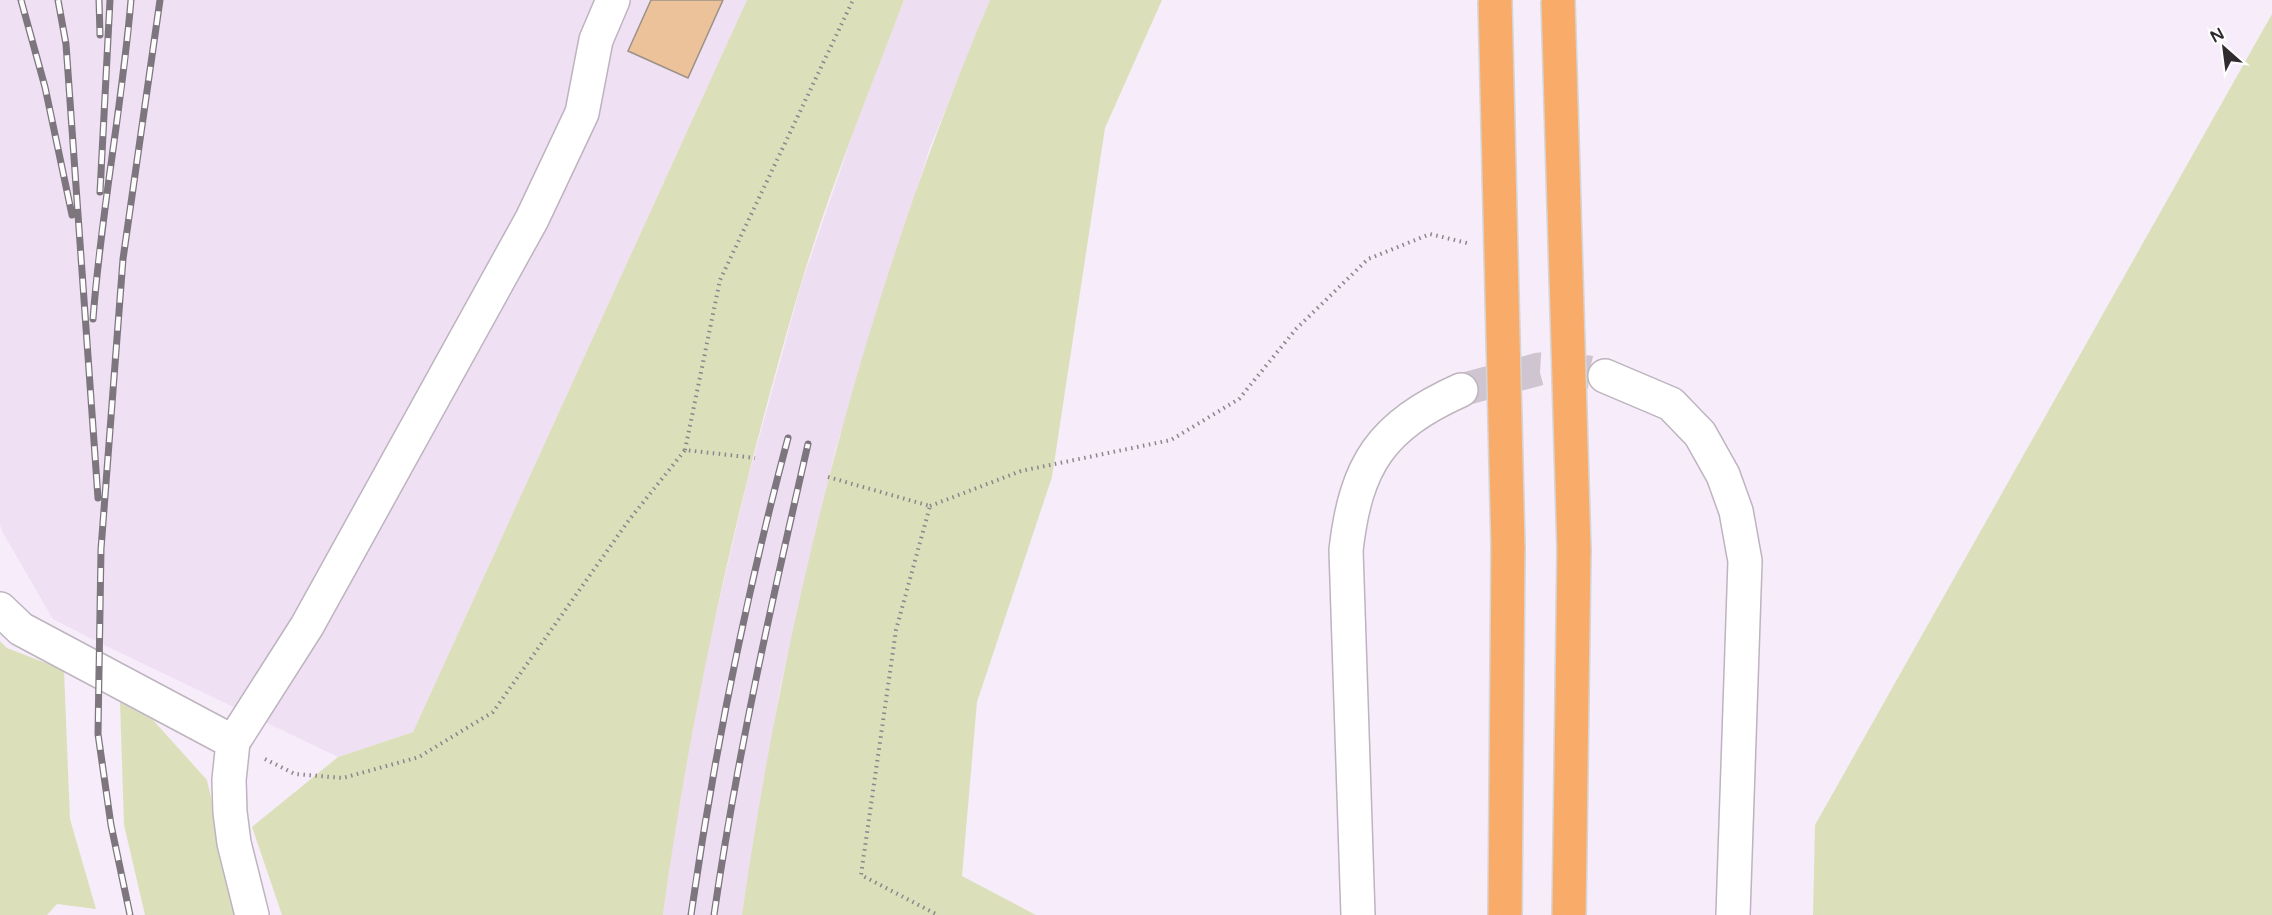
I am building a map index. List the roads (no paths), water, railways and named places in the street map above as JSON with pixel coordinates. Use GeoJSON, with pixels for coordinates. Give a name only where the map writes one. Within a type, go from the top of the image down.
{"type":"FeatureCollection","features":[{"type":"Feature","properties":{"kind":"highway"},"geometry":{"type":"LineString","coordinates":[[1495,0],[1508,547],[1505,915]]}},
{"type":"Feature","properties":{"kind":"highway"},"geometry":{"type":"LineString","coordinates":[[1558,0],[1574,550],[1569,915]]}},
{"type":"Feature","properties":{"kind":"lane"},"geometry":{"type":"LineString","coordinates":[[252,915],[234,843],[230,812],[229,780],[233,741],[307,626],[532,219],[582,113],[596,40],[614,0]]}},
{"type":"Feature","properties":{"kind":"lane"},"geometry":{"type":"LineString","coordinates":[[1605,376],[1671,404],[1700,434],[1723,475],[1736,511],[1745,561],[1733,915]]}},
{"type":"Feature","properties":{"kind":"lane"},"geometry":{"type":"LineString","coordinates":[[1358,915],[1346,550],[1351,509],[1366,465],[1402,424],[1433,403],[1461,390]]}},
{"type":"Feature","properties":{"kind":"lane"},"geometry":{"type":"LineString","coordinates":[[0,609],[21,629],[233,741]]}},
{"type":"Feature","properties":{"kind":"tunnel"},"geometry":{"type":"LineString","coordinates":[[1461,390],[1539,369],[1589,372],[1605,376]]}},
{"type":"Feature","properties":{"kind":"railway"},"geometry":{"type":"LineString","coordinates":[[21,0],[45,87],[72,215]]}},
{"type":"Feature","properties":{"kind":"railway"},"geometry":{"type":"LineString","coordinates":[[58,0],[66,44],[98,498]]}},
{"type":"Feature","properties":{"kind":"railway"},"geometry":{"type":"LineString","coordinates":[[99,0],[100,35]]}},
{"type":"Feature","properties":{"kind":"railway"},"geometry":{"type":"LineString","coordinates":[[100,192],[110,0]]}},
{"type":"Feature","properties":{"kind":"railway"},"geometry":{"type":"LineString","coordinates":[[93,319],[131,0]]}},
{"type":"Feature","properties":{"kind":"railway"},"geometry":{"type":"LineString","coordinates":[[130,915],[111,825],[98,734],[101,549],[123,259],[160,0]]}},
{"type":"Feature","properties":{"kind":"railway"},"geometry":{"type":"LineString","coordinates":[[691,915],[732,675],[758,556],[788,438]]}},
{"type":"Feature","properties":{"kind":"railway"},"geometry":{"type":"LineString","coordinates":[[714,915],[744,737],[808,444]]}}]}
